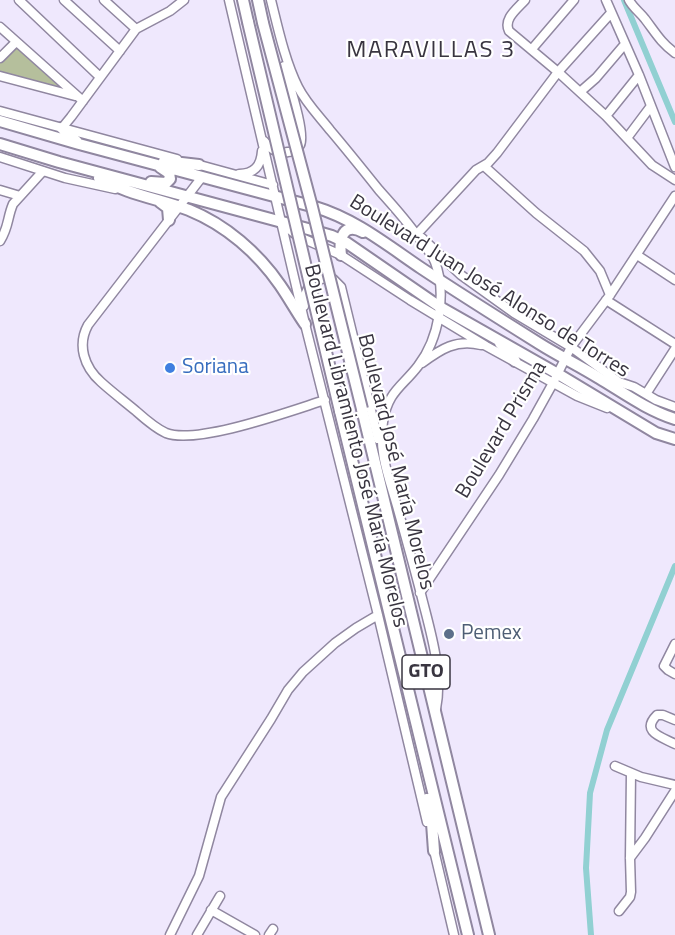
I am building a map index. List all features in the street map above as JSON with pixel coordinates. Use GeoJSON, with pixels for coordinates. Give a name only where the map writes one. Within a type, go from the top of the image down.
{"type":"FeatureCollection","features":[{"type":"Feature","properties":{"kind":"main road","name":"Boulevard José María Morelos"},"geometry":{"type":"LineString","coordinates":[[243,0],[340,411],[468,935]]}},
{"type":"Feature","properties":{"kind":"main road","name":"Boulevard José María Morelos"},"geometry":{"type":"LineString","coordinates":[[258,0],[362,409],[489,935]]}},
{"type":"Feature","properties":{"kind":"main road","name":"Boulevard Juan José Alonso de Torres"},"geometry":{"type":"LineString","coordinates":[[3,123],[341,216],[542,345],[637,402],[675,419]]}},
{"type":"Feature","properties":{"kind":"main road"},"geometry":{"type":"LineString","coordinates":[[62,128],[79,144]]}},
{"type":"Feature","properties":{"kind":"main road","name":"Boulevard Juan José Alonso de Torres"},"geometry":{"type":"LineString","coordinates":[[0,144],[340,240],[439,312],[496,338],[556,378],[656,433],[675,439]]}},
{"type":"Feature","properties":{"kind":"main road"},"geometry":{"type":"LineString","coordinates":[[131,157],[200,165]]}},
{"type":"Feature","properties":{"kind":"main road"},"geometry":{"type":"LineString","coordinates":[[100,173],[158,183],[168,182],[169,172],[155,164]]}},
{"type":"Feature","properties":{"kind":"main road"},"geometry":{"type":"LineString","coordinates":[[83,168],[102,180],[128,191],[204,216],[215,223],[248,247],[275,278],[305,324]]}},
{"type":"Feature","properties":{"kind":"main road"},"geometry":{"type":"LineString","coordinates":[[158,200],[168,208],[169,220]]}},
{"type":"Feature","properties":{"kind":"main road"},"geometry":{"type":"LineString","coordinates":[[341,255],[340,240],[350,228],[357,229],[394,253],[407,258]]}},
{"type":"Feature","properties":{"kind":"main road"},"geometry":{"type":"LineString","coordinates":[[496,338],[514,361]]}},
{"type":"Feature","properties":{"kind":"main road"},"geometry":{"type":"LineString","coordinates":[[417,728],[434,850]]}},
{"type":"Feature","properties":{"kind":"street"},"geometry":{"type":"LineString","coordinates":[[19,0],[100,77]]}},
{"type":"Feature","properties":{"kind":"street"},"geometry":{"type":"LineString","coordinates":[[64,0],[120,51]]}},
{"type":"Feature","properties":{"kind":"street"},"geometry":{"type":"LineString","coordinates":[[104,0],[136,29]]}},
{"type":"Feature","properties":{"kind":"street"},"geometry":{"type":"LineString","coordinates":[[62,128],[80,99],[100,77],[136,29],[170,11],[184,0]]}},
{"type":"Feature","properties":{"kind":"street","name":"Boulevard Libramiento José María Morelos"},"geometry":{"type":"LineString","coordinates":[[229,0],[305,324],[378,615],[454,935]]}},
{"type":"Feature","properties":{"kind":"street","name":"Boulevard Libramiento José María Morelos"},"geometry":{"type":"LineString","coordinates":[[271,0],[292,72],[305,99],[417,234],[435,261],[439,279],[439,312],[431,341],[419,365],[395,390],[389,400],[382,423],[382,456],[420,593],[439,676],[436,713]]}},
{"type":"Feature","properties":{"kind":"street"},"geometry":{"type":"LineString","coordinates":[[525,0],[507,21],[506,26],[511,33],[606,116],[652,165],[675,180]]}},
{"type":"Feature","properties":{"kind":"street"},"geometry":{"type":"LineString","coordinates":[[532,49],[574,0]]}},
{"type":"Feature","properties":{"kind":"street"},"geometry":{"type":"LineString","coordinates":[[629,0],[662,42],[675,52]]}},
{"type":"Feature","properties":{"kind":"street"},"geometry":{"type":"LineString","coordinates":[[609,1],[610,13],[639,75],[675,167]]}},
{"type":"Feature","properties":{"kind":"street"},"geometry":{"type":"LineString","coordinates":[[610,13],[558,72],[497,153],[484,166],[476,170],[417,234],[461,275],[514,313],[620,382],[637,402]]}},
{"type":"Feature","properties":{"kind":"street"},"geometry":{"type":"LineString","coordinates":[[262,138],[271,149],[282,153],[299,148],[301,143],[299,119],[283,61],[276,20]]}},
{"type":"Feature","properties":{"kind":"street"},"geometry":{"type":"LineString","coordinates":[[0,27],[80,99]]}},
{"type":"Feature","properties":{"kind":"street"},"geometry":{"type":"LineString","coordinates":[[0,58],[16,42]]}},
{"type":"Feature","properties":{"kind":"street"},"geometry":{"type":"LineString","coordinates":[[580,92],[596,78],[625,44]]}},
{"type":"Feature","properties":{"kind":"street"},"geometry":{"type":"LineString","coordinates":[[606,116],[639,75]]}},
{"type":"Feature","properties":{"kind":"street"},"geometry":{"type":"LineString","coordinates":[[0,76],[80,99]]}},
{"type":"Feature","properties":{"kind":"street"},"geometry":{"type":"LineString","coordinates":[[627,138],[651,106]]}},
{"type":"Feature","properties":{"kind":"street"},"geometry":{"type":"LineString","coordinates":[[0,111],[273,185]]}},
{"type":"Feature","properties":{"kind":"street"},"geometry":{"type":"LineString","coordinates":[[231,174],[248,174],[256,169],[262,156],[262,138]]}},
{"type":"Feature","properties":{"kind":"street"},"geometry":{"type":"LineString","coordinates":[[0,157],[79,181],[128,191]]}},
{"type":"Feature","properties":{"kind":"street"},"geometry":{"type":"LineString","coordinates":[[484,166],[536,213],[584,251],[600,271],[608,298],[675,344]]}},
{"type":"Feature","properties":{"kind":"street"},"geometry":{"type":"LineString","coordinates":[[0,241],[7,229],[11,210],[20,196],[43,171]]}},
{"type":"Feature","properties":{"kind":"street"},"geometry":{"type":"LineString","coordinates":[[202,177],[85,331],[82,338],[83,354],[92,371],[98,379],[155,426],[176,436],[197,435],[236,427],[325,400]]}},
{"type":"Feature","properties":{"kind":"street"},"geometry":{"type":"LineString","coordinates":[[0,190],[20,196]]}},
{"type":"Feature","properties":{"kind":"street","name":"Boulevard Prisma"},"geometry":{"type":"LineString","coordinates":[[420,593],[499,475],[571,348],[608,298],[675,196]]}},
{"type":"Feature","properties":{"kind":"street"},"geometry":{"type":"LineString","coordinates":[[282,223],[304,239],[341,255],[439,312],[486,346],[514,361],[556,378]]}},
{"type":"Feature","properties":{"kind":"street"},"geometry":{"type":"LineString","coordinates":[[637,255],[675,280]]}},
{"type":"Feature","properties":{"kind":"street"},"geometry":{"type":"LineString","coordinates":[[305,324],[305,292],[309,286],[320,279],[333,279],[341,286],[343,292],[382,456]]}},
{"type":"Feature","properties":{"kind":"street"},"geometry":{"type":"LineString","coordinates":[[419,365],[449,345],[465,343],[486,346]]}},
{"type":"Feature","properties":{"kind":"street"},"geometry":{"type":"LineString","coordinates":[[646,394],[675,349]]}},
{"type":"Feature","properties":{"kind":"street"},"geometry":{"type":"LineString","coordinates":[[620,382],[675,407]]}},
{"type":"Feature","properties":{"kind":"street"},"geometry":{"type":"LineString","coordinates":[[170,935],[199,876],[221,797],[288,690],[303,672],[335,643],[378,615]]}},
{"type":"Feature","properties":{"kind":"street"},"geometry":{"type":"LineString","coordinates":[[675,644],[664,666],[675,674]]}},
{"type":"Feature","properties":{"kind":"street"},"geometry":{"type":"LineString","coordinates":[[675,720],[657,715],[652,721],[651,728],[653,733],[675,744]]}},
{"type":"Feature","properties":{"kind":"street"},"geometry":{"type":"LineString","coordinates":[[615,766],[641,777],[675,784]]}},
{"type":"Feature","properties":{"kind":"street"},"geometry":{"type":"LineString","coordinates":[[620,911],[631,892],[631,773]]}},
{"type":"Feature","properties":{"kind":"street"},"geometry":{"type":"LineString","coordinates":[[630,858],[675,791]]}},
{"type":"Feature","properties":{"kind":"street"},"geometry":{"type":"LineString","coordinates":[[197,935],[219,896]]}},
{"type":"Feature","properties":{"kind":"street"},"geometry":{"type":"LineString","coordinates":[[211,910],[255,935]]}},
{"type":"Feature","properties":{"kind":"green space"},"geometry":{"type":"Polygon","coordinates":[[[17,46],[65,86],[64,90],[0,73],[0,62],[17,46]]]}},
{"type":"Feature","properties":{"kind":"waterway"},"geometry":{"type":"LineString","coordinates":[[624,0],[675,122]]}},
{"type":"Feature","properties":{"kind":"waterway"},"geometry":{"type":"LineString","coordinates":[[591,935],[586,868],[590,793],[607,730],[675,566]]}},
{"type":"Feature","properties":{"kind":"place","name":"Soriana"},"geometry":{"type":"Point","coordinates":[170,368]}},
{"type":"Feature","properties":{"kind":"place","name":"Pemex"},"geometry":{"type":"Point","coordinates":[449,634]}},
{"type":"Feature","properties":{"kind":"district","name":"MARAVILLAS 3"},"geometry":{"type":"Point","coordinates":[431,51]}}]}
